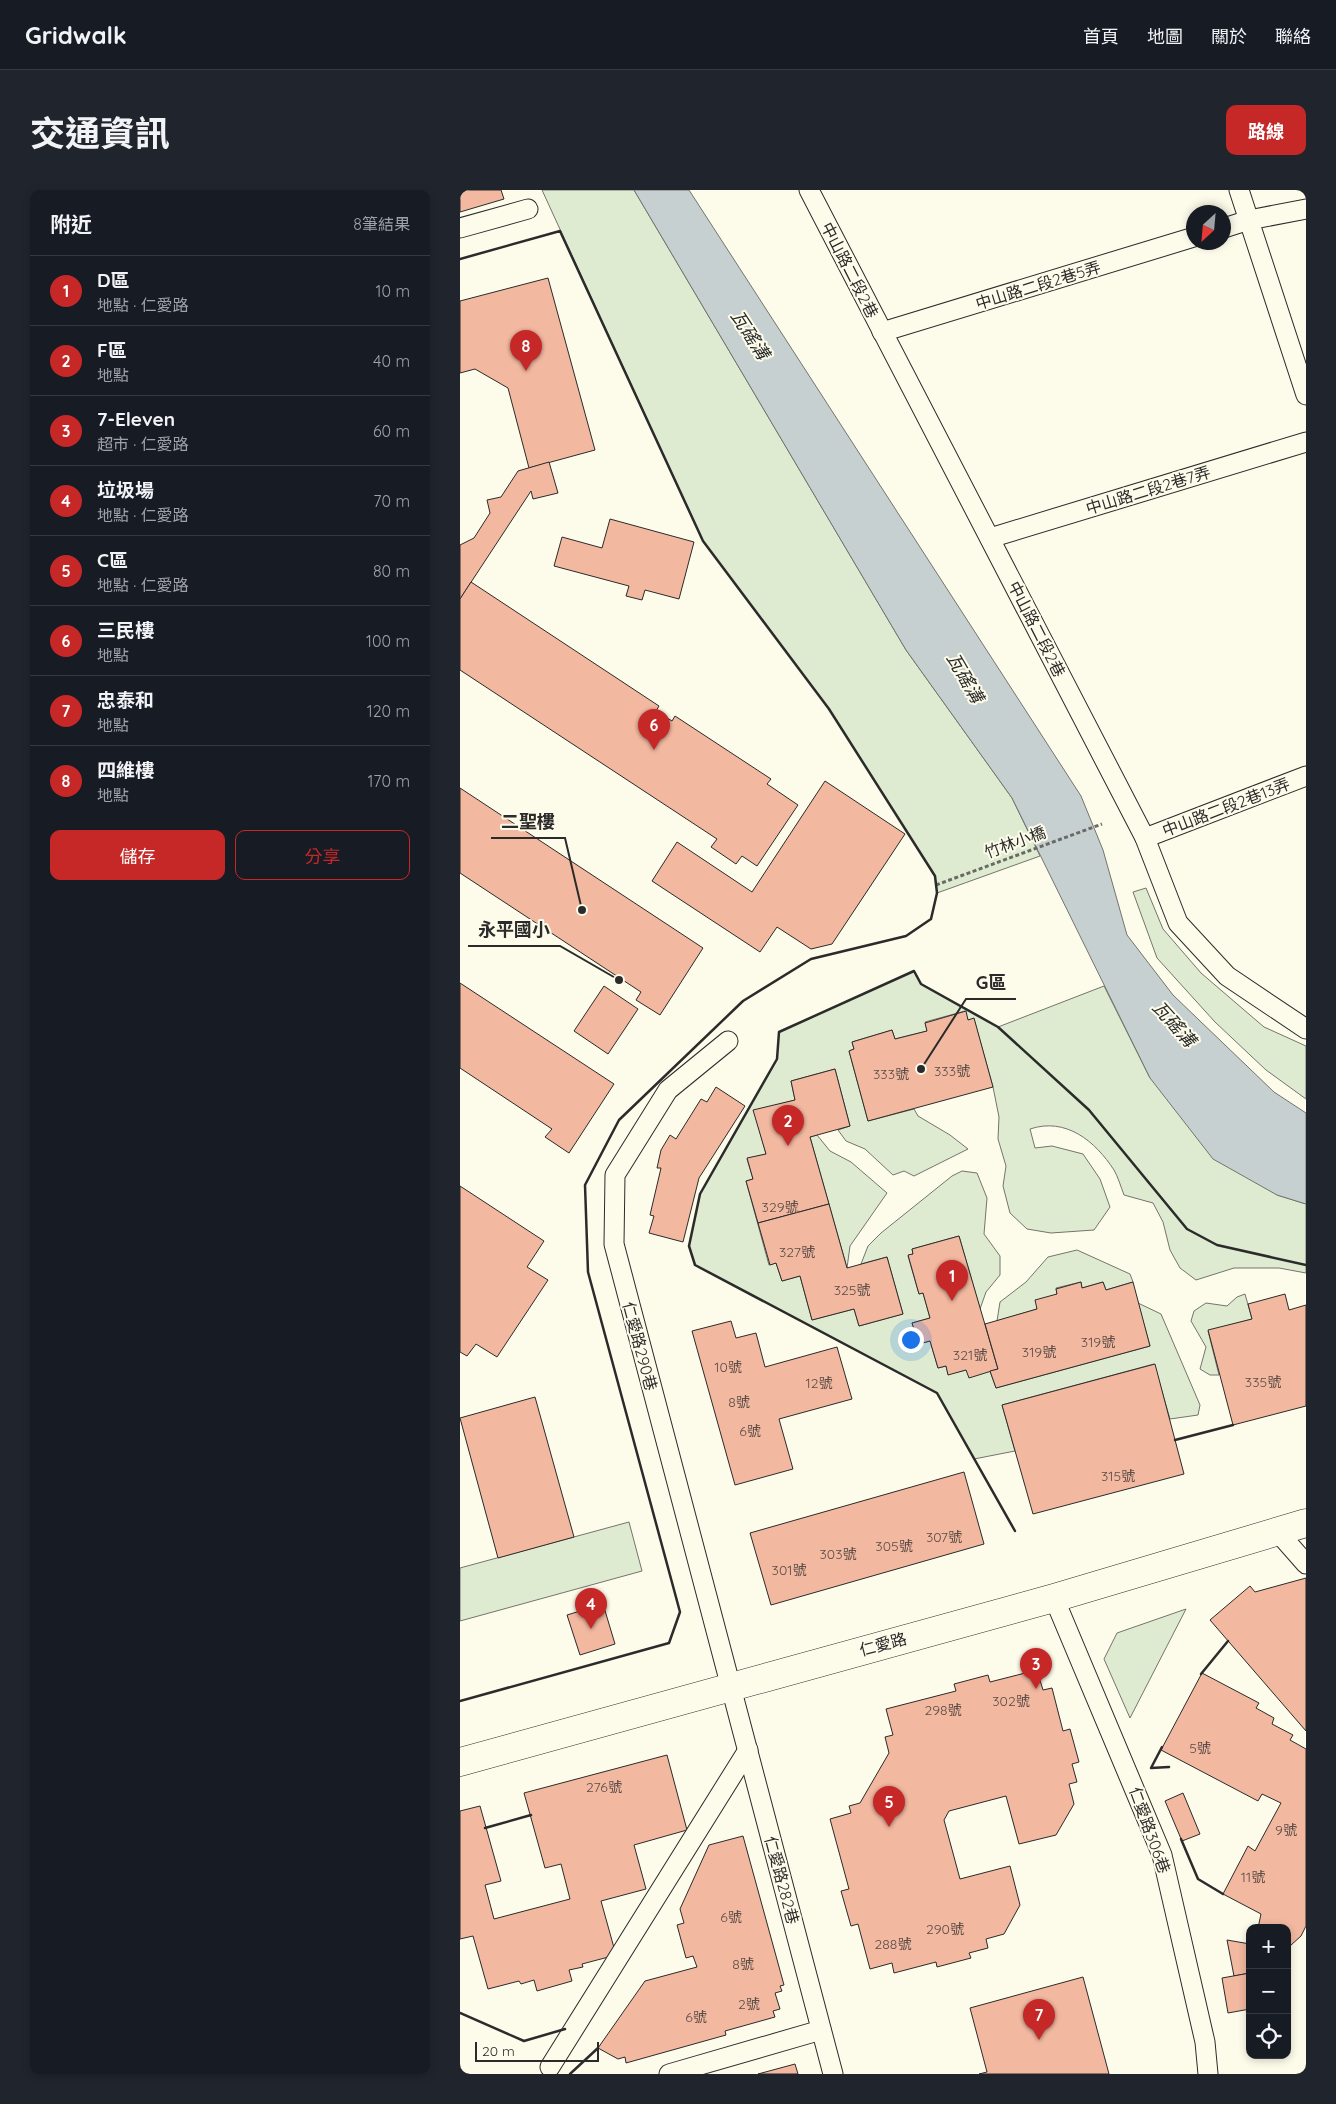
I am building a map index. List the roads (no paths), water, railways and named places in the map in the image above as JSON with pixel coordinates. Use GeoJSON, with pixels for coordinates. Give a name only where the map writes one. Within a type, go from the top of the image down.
{"type":"FeatureCollection","features":[{"type":"Feature","properties":{"kind":"street","name":"仁愛路"},"geometry":{"type":"LineString","coordinates":[[460,1762],[1054,1598],[1306,1524]]}},
{"type":"Feature","properties":{"kind":"lane","name":"中山路二段2巷"},"geometry":{"type":"LineString","coordinates":[[809,190],[1145,838],[1178,924],[1227,976],[1306,1029]]}},
{"type":"Feature","properties":{"kind":"lane"},"geometry":{"type":"LineString","coordinates":[[1239,190],[1306,395]]}},
{"type":"Feature","properties":{"kind":"lane"},"geometry":{"type":"LineString","coordinates":[[460,228],[528,209]]}},
{"type":"Feature","properties":{"kind":"lane"},"geometry":{"type":"LineString","coordinates":[[1231,226],[1249,220],[1306,209]]}},
{"type":"Feature","properties":{"kind":"lane","name":"中山路二段2巷5弄"},"geometry":{"type":"LineString","coordinates":[[882,332],[1186,239]]}},
{"type":"Feature","properties":{"kind":"lane","name":"中山路二段2巷7弄"},"geometry":{"type":"LineString","coordinates":[[990,538],[1306,442]]}},
{"type":"Feature","properties":{"kind":"lane","name":"中山路二段2巷13弄"},"geometry":{"type":"LineString","coordinates":[[1145,838],[1306,776]]}},
{"type":"Feature","properties":{"kind":"lane","name":"仁愛路290巷"},"geometry":{"type":"LineString","coordinates":[[728,1041],[668,1090],[615,1175],[614,1244],[730,1686]]}},
{"type":"Feature","properties":{"kind":"lane"},"geometry":{"type":"LineString","coordinates":[[1277,1531],[1306,1564]]}},
{"type":"Feature","properties":{"kind":"lane","name":"仁愛路306巷"},"geometry":{"type":"LineString","coordinates":[[1054,1598],[1162,1855],[1205,2042],[1208,2074]]}},
{"type":"Feature","properties":{"kind":"lane","name":"仁愛路282巷"},"geometry":{"type":"LineString","coordinates":[[730,1686],[833,2074]]}},
{"type":"Feature","properties":{"kind":"lane"},"geometry":{"type":"LineString","coordinates":[[550,2067],[748,1750]]}},
{"type":"Feature","properties":{"kind":"lane"},"geometry":{"type":"LineString","coordinates":[[670,2074],[821,2030]]}},
{"type":"Feature","properties":{"kind":"water","name":"瓦磘溝"},"geometry":{"type":"Polygon","coordinates":[[[634,190],[689,190],[1081,796],[1103,850],[1127,935],[1173,995],[1274,1092],[1306,1113],[1306,1204],[1277,1195],[1213,1159],[1150,1078],[1012,798],[906,650],[634,190]]]}},
{"type":"Feature","properties":{"kind":"place","name":"四維樓"},"geometry":{"type":"Point","coordinates":[526,371]}},
{"type":"Feature","properties":{"kind":"place","name":"三民樓"},"geometry":{"type":"Point","coordinates":[654,750]}},
{"type":"Feature","properties":{"kind":"place","name":"二聖樓"},"geometry":{"type":"Point","coordinates":[582,910]}},
{"type":"Feature","properties":{"kind":"place","name":"永平國小"},"geometry":{"type":"Point","coordinates":[619,980]}},
{"type":"Feature","properties":{"kind":"place","name":"G區"},"geometry":{"type":"Point","coordinates":[921,1069]}},
{"type":"Feature","properties":{"kind":"place","name":"F區"},"geometry":{"type":"Point","coordinates":[788,1146]}},
{"type":"Feature","properties":{"kind":"place","name":"D區"},"geometry":{"type":"Point","coordinates":[952,1301]}},
{"type":"Feature","properties":{"kind":"place","name":"垃圾場"},"geometry":{"type":"Point","coordinates":[591,1629]}},
{"type":"Feature","properties":{"kind":"place","name":"7-Eleven"},"geometry":{"type":"Point","coordinates":[1036,1689]}},
{"type":"Feature","properties":{"kind":"place","name":"C區"},"geometry":{"type":"Point","coordinates":[889,1827]}},
{"type":"Feature","properties":{"kind":"place","name":"忠泰和"},"geometry":{"type":"Point","coordinates":[1039,2040]}}]}
